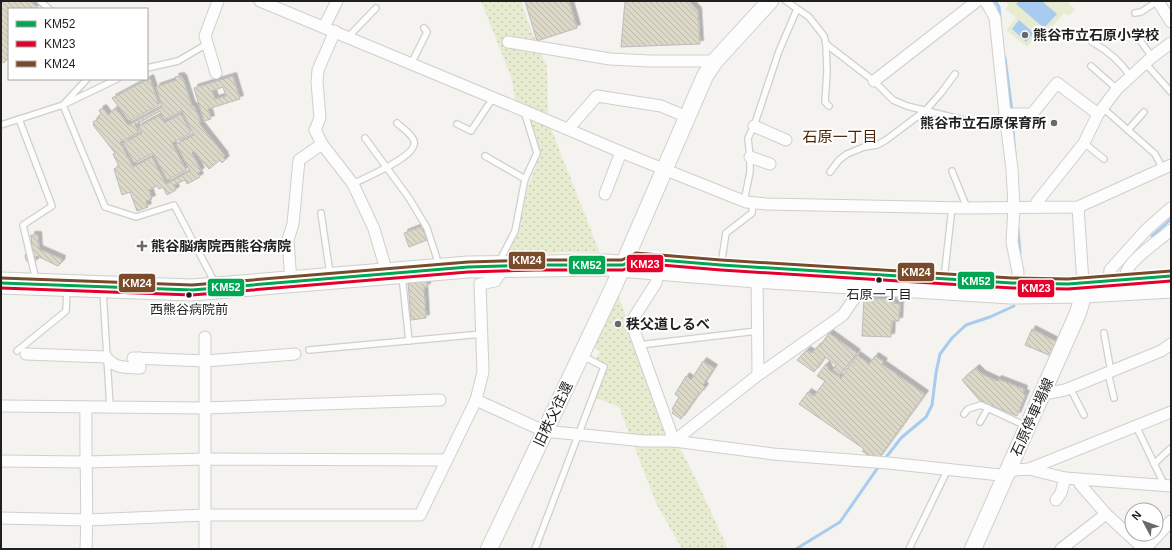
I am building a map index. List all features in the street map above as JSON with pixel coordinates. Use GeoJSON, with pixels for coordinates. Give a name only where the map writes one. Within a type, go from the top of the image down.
{"type":"FeatureCollection","features":[{"type":"Feature","properties":{"kind":"highway"},"geometry":{"type":"LineString","coordinates":[[620,272],[636,258],[721,265],[757,272],[858,284],[1011,293],[1117,285],[1171,276]]}},
{"type":"Feature","properties":{"kind":"highway"},"geometry":{"type":"LineString","coordinates":[[1,283],[192,290],[440,269],[498,266],[620,272],[659,269],[944,279],[1083,288]]}},
{"type":"Feature","properties":{"kind":"highway"},"geometry":{"type":"LineString","coordinates":[[1117,285],[1171,287]]}},
{"type":"Feature","properties":{"kind":"street"},"geometry":{"type":"LineString","coordinates":[[216,73],[205,36],[218,1]]}},
{"type":"Feature","properties":{"kind":"street"},"geometry":{"type":"LineString","coordinates":[[260,1],[350,37],[622,152],[750,202],[766,204],[967,208],[1037,206],[1078,207],[1167,167]]}},
{"type":"Feature","properties":{"kind":"street"},"geometry":{"type":"LineString","coordinates":[[324,27],[337,1]]}},
{"type":"Feature","properties":{"kind":"street","name":"旧秩父往還"},"geometry":{"type":"LineString","coordinates":[[489,549],[620,272],[705,76],[715,61],[770,1]]}},
{"type":"Feature","properties":{"kind":"street"},"geometry":{"type":"LineString","coordinates":[[874,81],[977,1]]}},
{"type":"Feature","properties":{"kind":"street"},"geometry":{"type":"LineString","coordinates":[[985,1],[994,18],[1005,119],[1018,207],[1012,242],[1018,272],[1017,283]]}},
{"type":"Feature","properties":{"kind":"street"},"geometry":{"type":"LineString","coordinates":[[1158,1],[1171,22]]}},
{"type":"Feature","properties":{"kind":"street"},"geometry":{"type":"LineString","coordinates":[[335,31],[318,70],[317,82],[320,118],[314,130],[322,144],[353,184],[394,273]]}},
{"type":"Feature","properties":{"kind":"street"},"geometry":{"type":"LineString","coordinates":[[508,42],[610,59],[650,61],[715,61]]}},
{"type":"Feature","properties":{"kind":"street"},"geometry":{"type":"LineString","coordinates":[[1037,206],[1037,202],[1084,143],[1100,111],[1117,89],[1148,60],[1171,43]]}},
{"type":"Feature","properties":{"kind":"street"},"geometry":{"type":"LineString","coordinates":[[1005,119],[1032,114],[1057,83],[1100,111]]}},
{"type":"Feature","properties":{"kind":"street"},"geometry":{"type":"LineString","coordinates":[[568,129],[597,96],[661,106],[687,116]]}},
{"type":"Feature","properties":{"kind":"street"},"geometry":{"type":"LineString","coordinates":[[754,126],[786,140]]}},
{"type":"Feature","properties":{"kind":"street"},"geometry":{"type":"LineString","coordinates":[[291,282],[288,240],[293,224],[299,160],[322,144]]}},
{"type":"Feature","properties":{"kind":"street"},"geometry":{"type":"LineString","coordinates":[[606,194],[622,152]]}},
{"type":"Feature","properties":{"kind":"street"},"geometry":{"type":"LineString","coordinates":[[750,157],[770,164]]}},
{"type":"Feature","properties":{"kind":"street"},"geometry":{"type":"LineString","coordinates":[[1078,207],[1083,288]]}},
{"type":"Feature","properties":{"kind":"street"},"geometry":{"type":"LineString","coordinates":[[1117,285],[1110,270],[1146,230],[1171,208]]}},
{"type":"Feature","properties":{"kind":"street"},"geometry":{"type":"LineString","coordinates":[[1117,285],[1127,269],[1136,259],[1171,230]]}},
{"type":"Feature","properties":{"kind":"street"},"geometry":{"type":"LineString","coordinates":[[1,518],[87,520],[205,515],[420,515],[476,400],[483,372],[480,284],[495,281],[500,274],[498,266]]}},
{"type":"Feature","properties":{"kind":"street"},"geometry":{"type":"LineString","coordinates":[[659,269],[656,283],[631,322],[674,441]]}},
{"type":"Feature","properties":{"kind":"street"},"geometry":{"type":"LineString","coordinates":[[757,272],[758,375]]}},
{"type":"Feature","properties":{"kind":"street"},"geometry":{"type":"LineString","coordinates":[[674,441],[758,375],[843,315],[856,296],[858,284]]}},
{"type":"Feature","properties":{"kind":"street","name":"石原停車場線"},"geometry":{"type":"LineString","coordinates":[[974,549],[1078,313],[1083,288]]}},
{"type":"Feature","properties":{"kind":"street"},"geometry":{"type":"LineString","coordinates":[[205,337],[205,549]]}},
{"type":"Feature","properties":{"kind":"street"},"geometry":{"type":"LineString","coordinates":[[1043,394],[1065,390],[1161,351],[1171,344]]}},
{"type":"Feature","properties":{"kind":"street"},"geometry":{"type":"LineString","coordinates":[[22,353],[106,357],[110,363],[116,366],[140,368],[136,358],[205,361],[296,354]]}},
{"type":"Feature","properties":{"kind":"street"},"geometry":{"type":"LineString","coordinates":[[1,406],[205,408],[440,400]]}},
{"type":"Feature","properties":{"kind":"street"},"geometry":{"type":"LineString","coordinates":[[476,400],[544,432],[644,441],[674,441],[773,454],[888,463],[1000,475],[1015,470],[1029,469],[1171,412]]}},
{"type":"Feature","properties":{"kind":"street"},"geometry":{"type":"LineString","coordinates":[[86,407],[86,549]]}},
{"type":"Feature","properties":{"kind":"street"},"geometry":{"type":"LineString","coordinates":[[1,461],[85,462],[205,459],[447,460]]}},
{"type":"Feature","properties":{"kind":"street"},"geometry":{"type":"LineString","coordinates":[[1029,469],[1079,480],[1167,486]]}},
{"type":"Feature","properties":{"kind":"street"},"geometry":{"type":"LineString","coordinates":[[1056,500],[1061,493],[1065,478]]}},
{"type":"Feature","properties":{"kind":"street"},"geometry":{"type":"LineString","coordinates":[[1079,480],[1080,484],[1106,514],[1144,549],[1171,521]]}},
{"type":"Feature","properties":{"kind":"street"},"geometry":{"type":"LineString","coordinates":[[1061,549],[1106,514]]}},
{"type":"Feature","properties":{"kind":"lane"},"geometry":{"type":"LineString","coordinates":[[786,1],[810,17],[824,36],[826,44],[827,70],[824,102],[829,106]]}},
{"type":"Feature","properties":{"kind":"lane"},"geometry":{"type":"LineString","coordinates":[[1135,13],[1141,12],[1158,1]]}},
{"type":"Feature","properties":{"kind":"lane"},"geometry":{"type":"LineString","coordinates":[[350,37],[351,34],[376,8]]}},
{"type":"Feature","properties":{"kind":"lane"},"geometry":{"type":"LineString","coordinates":[[721,265],[726,233],[752,213],[750,202],[745,197],[750,172],[748,138],[754,126],[779,51],[797,9]]}},
{"type":"Feature","properties":{"kind":"lane"},"geometry":{"type":"LineString","coordinates":[[411,64],[427,32],[424,28]]}},
{"type":"Feature","properties":{"kind":"lane"},"geometry":{"type":"LineString","coordinates":[[1134,32],[1148,60],[1171,92]]}},
{"type":"Feature","properties":{"kind":"lane"},"geometry":{"type":"LineString","coordinates":[[1092,42],[1105,49],[1120,61],[1131,77]]}},
{"type":"Feature","properties":{"kind":"lane"},"geometry":{"type":"LineString","coordinates":[[148,68],[178,61],[207,44]]}},
{"type":"Feature","properties":{"kind":"lane"},"geometry":{"type":"LineString","coordinates":[[826,44],[874,81],[893,100],[906,106],[972,122],[1005,119]]}},
{"type":"Feature","properties":{"kind":"lane"},"geometry":{"type":"LineString","coordinates":[[1091,66],[1117,89]]}},
{"type":"Feature","properties":{"kind":"lane"},"geometry":{"type":"LineString","coordinates":[[830,172],[839,160],[847,154],[864,147],[877,145],[886,140],[926,110],[956,74]]}},
{"type":"Feature","properties":{"kind":"lane"},"geometry":{"type":"LineString","coordinates":[[63,105],[86,80]]}},
{"type":"Feature","properties":{"kind":"lane"},"geometry":{"type":"LineString","coordinates":[[1,125],[63,105],[115,80]]}},
{"type":"Feature","properties":{"kind":"lane"},"geometry":{"type":"LineString","coordinates":[[457,124],[471,131],[493,98]]}},
{"type":"Feature","properties":{"kind":"lane"},"geometry":{"type":"LineString","coordinates":[[63,105],[106,207],[136,217],[174,205],[218,288]]}},
{"type":"Feature","properties":{"kind":"lane"},"geometry":{"type":"LineString","coordinates":[[498,266],[515,231],[525,179],[537,153],[524,110]]}},
{"type":"Feature","properties":{"kind":"lane"},"geometry":{"type":"LineString","coordinates":[[1100,111],[1128,130],[1167,167]]}},
{"type":"Feature","properties":{"kind":"lane"},"geometry":{"type":"LineString","coordinates":[[1128,130],[1144,112]]}},
{"type":"Feature","properties":{"kind":"lane"},"geometry":{"type":"LineString","coordinates":[[20,119],[52,206],[23,225],[37,284]]}},
{"type":"Feature","properties":{"kind":"lane"},"geometry":{"type":"LineString","coordinates":[[353,184],[388,167],[412,150],[415,144],[414,139],[397,123]]}},
{"type":"Feature","properties":{"kind":"lane"},"geometry":{"type":"LineString","coordinates":[[365,138],[388,167],[427,228],[440,269]]}},
{"type":"Feature","properties":{"kind":"lane"},"geometry":{"type":"LineString","coordinates":[[1084,143],[1104,159]]}},
{"type":"Feature","properties":{"kind":"lane"},"geometry":{"type":"LineString","coordinates":[[485,156],[525,179]]}},
{"type":"Feature","properties":{"kind":"lane"},"geometry":{"type":"LineString","coordinates":[[952,171],[967,208]]}},
{"type":"Feature","properties":{"kind":"lane"},"geometry":{"type":"LineString","coordinates":[[944,279],[952,207]]}},
{"type":"Feature","properties":{"kind":"lane"},"geometry":{"type":"LineString","coordinates":[[321,213],[331,278]]}},
{"type":"Feature","properties":{"kind":"lane"},"geometry":{"type":"LineString","coordinates":[[394,273],[408,341]]}},
{"type":"Feature","properties":{"kind":"lane"},"geometry":{"type":"LineString","coordinates":[[22,353],[66,311],[67,285]]}},
{"type":"Feature","properties":{"kind":"lane"},"geometry":{"type":"LineString","coordinates":[[102,287],[110,407]]}},
{"type":"Feature","properties":{"kind":"lane"},"geometry":{"type":"LineString","coordinates":[[639,345],[757,331]]}},
{"type":"Feature","properties":{"kind":"lane"},"geometry":{"type":"LineString","coordinates":[[1104,333],[1114,398]]}},
{"type":"Feature","properties":{"kind":"lane"},"geometry":{"type":"LineString","coordinates":[[309,350],[482,334]]}},
{"type":"Feature","properties":{"kind":"lane"},"geometry":{"type":"LineString","coordinates":[[535,549],[577,434],[604,366],[581,355]]}},
{"type":"Feature","properties":{"kind":"lane"},"geometry":{"type":"LineString","coordinates":[[1070,388],[1084,415]]}},
{"type":"Feature","properties":{"kind":"lane"},"geometry":{"type":"LineString","coordinates":[[964,414],[968,409],[980,405],[1028,427]]}},
{"type":"Feature","properties":{"kind":"lane"},"geometry":{"type":"LineString","coordinates":[[980,422],[988,408]]}},
{"type":"Feature","properties":{"kind":"lane"},"geometry":{"type":"LineString","coordinates":[[1136,426],[1163,482],[1167,486]]}},
{"type":"Feature","properties":{"kind":"lane"},"geometry":{"type":"LineString","coordinates":[[1154,464],[1171,448]]}},
{"type":"Feature","properties":{"kind":"lane"},"geometry":{"type":"LineString","coordinates":[[909,549],[948,469]]}},
{"type":"Feature","properties":{"kind":"green space"},"geometry":{"type":"Polygon","coordinates":[[[481,1],[521,1],[547,67],[548,116],[516,104],[511,77],[481,1]]]}},
{"type":"Feature","properties":{"kind":"green space"},"geometry":{"type":"Polygon","coordinates":[[[1008,1],[1066,1],[1075,9],[1069,16],[1064,13],[1045,35],[1041,31],[1027,47],[1006,30],[1016,18],[1005,9],[1009,5],[1007,3],[1008,1]]]}},
{"type":"Feature","properties":{"kind":"green space"},"geometry":{"type":"Polygon","coordinates":[[[527,112],[550,126],[600,253],[562,252],[505,257],[516,233],[529,184],[540,156],[527,112]]]}},
{"type":"Feature","properties":{"kind":"green space"},"geometry":{"type":"Polygon","coordinates":[[[618,295],[663,416],[692,471],[728,549],[682,549],[656,503],[619,407],[594,397],[606,365],[596,360],[600,351],[593,347],[618,295]]]}},
{"type":"Feature","properties":{"kind":"water"},"geometry":{"type":"Polygon","coordinates":[[[1019,1],[1042,1],[1057,14],[1044,28],[1016,4],[1019,1]]]}},
{"type":"Feature","properties":{"kind":"water"},"geometry":{"type":"Polygon","coordinates":[[[1019,20],[1034,33],[1026,42],[1012,29],[1019,20]]]}},
{"type":"Feature","properties":{"kind":"building"},"geometry":{"type":"Polygon","coordinates":[[[1,1],[30,1],[38,8],[8,8],[8,58],[4,63],[1,61],[1,1]]]}},
{"type":"Feature","properties":{"kind":"building"},"geometry":{"type":"Polygon","coordinates":[[[525,1],[569,1],[577,28],[537,41],[525,1]]]}},
{"type":"Feature","properties":{"kind":"building"},"geometry":{"type":"Polygon","coordinates":[[[625,1],[689,1],[698,11],[700,44],[621,47],[625,1]]]}},
{"type":"Feature","properties":{"kind":"building"},"geometry":{"type":"Polygon","coordinates":[[[181,76],[183,78],[192,106],[194,106],[201,122],[199,123],[226,159],[222,163],[220,160],[209,169],[194,151],[192,153],[201,171],[198,173],[200,177],[187,184],[185,180],[174,185],[176,190],[167,195],[163,187],[159,189],[157,186],[149,190],[152,199],[146,201],[148,207],[137,211],[130,192],[122,195],[114,169],[119,166],[113,154],[115,153],[93,125],[93,122],[99,118],[98,116],[101,114],[99,110],[103,108],[108,115],[116,108],[128,125],[162,107],[156,87],[176,80],[175,77],[181,76]],[[160,111],[135,125],[139,132],[120,142],[133,167],[152,157],[166,184],[190,171],[176,144],[194,135],[182,111],[164,120],[160,111]]]}},
{"type":"Feature","properties":{"kind":"building"},"geometry":{"type":"Polygon","coordinates":[[[233,76],[240,99],[208,109],[211,119],[204,121],[194,88],[233,76]],[[223,87],[212,91],[215,99],[226,96],[223,87]]]}},
{"type":"Feature","properties":{"kind":"building"},"geometry":{"type":"Polygon","coordinates":[[[150,78],[159,105],[129,121],[112,98],[150,78]]]}},
{"type":"Feature","properties":{"kind":"building"},"geometry":{"type":"Polygon","coordinates":[[[181,114],[191,133],[172,143],[186,170],[167,180],[153,153],[134,163],[123,143],[142,133],[138,127],[160,115],[164,123],[181,114]]]}},
{"type":"Feature","properties":{"kind":"building"},"geometry":{"type":"Polygon","coordinates":[[[422,226],[427,240],[409,247],[404,233],[422,226]]]}},
{"type":"Feature","properties":{"kind":"building"},"geometry":{"type":"Polygon","coordinates":[[[31,235],[38,235],[39,249],[62,259],[58,266],[37,256],[34,263],[30,263],[26,260],[25,255],[32,249],[31,235]]]}},
{"type":"Feature","properties":{"kind":"building"},"geometry":{"type":"Polygon","coordinates":[[[427,280],[427,287],[424,287],[426,318],[411,320],[408,282],[427,280]]]}},
{"type":"Feature","properties":{"kind":"building"},"geometry":{"type":"Polygon","coordinates":[[[864,298],[893,299],[893,303],[900,304],[899,321],[892,321],[891,337],[862,336],[864,298]]]}},
{"type":"Feature","properties":{"kind":"building"},"geometry":{"type":"Polygon","coordinates":[[[1032,329],[1057,342],[1051,356],[1025,345],[1032,329]]]}},
{"type":"Feature","properties":{"kind":"building"},"geometry":{"type":"Polygon","coordinates":[[[829,333],[857,353],[840,375],[833,370],[836,365],[825,357],[814,372],[797,360],[807,350],[812,353],[818,346],[820,346],[829,333]]]}},
{"type":"Feature","properties":{"kind":"building"},"geometry":{"type":"Polygon","coordinates":[[[857,355],[869,364],[875,356],[884,362],[882,364],[925,394],[878,459],[872,455],[871,457],[862,451],[864,449],[799,404],[808,392],[814,396],[825,381],[817,376],[826,364],[829,370],[841,378],[857,355]]]}},
{"type":"Feature","properties":{"kind":"building"},"geometry":{"type":"Polygon","coordinates":[[[703,361],[714,368],[703,385],[705,387],[681,419],[672,413],[674,410],[672,409],[679,397],[675,394],[686,376],[691,380],[703,361]]]}},
{"type":"Feature","properties":{"kind":"building"},"geometry":{"type":"Polygon","coordinates":[[[976,368],[982,374],[997,381],[998,379],[1024,389],[1023,393],[1026,394],[1017,416],[980,401],[962,380],[976,368]]]}},
{"type":"Feature","properties":{"kind":"waterway"},"geometry":{"type":"LineString","coordinates":[[995,1],[999,7],[1000,18]]}},
{"type":"Feature","properties":{"kind":"waterway"},"geometry":{"type":"LineString","coordinates":[[1005,58],[1012,111]]}},
{"type":"Feature","properties":{"kind":"waterway"},"geometry":{"type":"LineString","coordinates":[[1012,117],[1015,155]]}},
{"type":"Feature","properties":{"kind":"waterway"},"geometry":{"type":"LineString","coordinates":[[1152,236],[1171,219]]}},
{"type":"Feature","properties":{"kind":"waterway"},"geometry":{"type":"LineString","coordinates":[[1018,229],[1020,253]]}},
{"type":"Feature","properties":{"kind":"waterway"},"geometry":{"type":"LineString","coordinates":[[884,460],[901,438],[926,417],[932,405],[940,354],[952,338],[966,325],[990,317],[1014,306]]}},
{"type":"Feature","properties":{"kind":"waterway"},"geometry":{"type":"LineString","coordinates":[[796,549],[840,522],[879,466]]}},
{"type":"Feature","properties":{"kind":"transit line","name":"KM24"},"geometry":{"type":"LineString","coordinates":[[1,278],[192,285],[468,262],[622,260],[636,253],[721,260],[1012,278],[1068,279],[1171,271]]}},
{"type":"Feature","properties":{"kind":"transit line","name":"KM52"},"geometry":{"type":"LineString","coordinates":[[1,283],[192,290],[468,267],[623,265],[636,258],[721,265],[1012,283],[1068,284],[1171,276]]}},
{"type":"Feature","properties":{"kind":"transit line","name":"KM23"},"geometry":{"type":"LineString","coordinates":[[1,288],[192,295],[468,272],[623,270],[637,263],[721,270],[1012,288],[1068,289],[1171,281]]}},
{"type":"Feature","properties":{"kind":"place","name":"熊谷市立石原小学校"},"geometry":{"type":"Point","coordinates":[1025,35]}},
{"type":"Feature","properties":{"kind":"place","name":"熊谷市立石原保育所"},"geometry":{"type":"Point","coordinates":[1054,123]}},
{"type":"Feature","properties":{"kind":"place","name":"熊谷脳病院西熊谷病院"},"geometry":{"type":"Point","coordinates":[142,246]}},
{"type":"Feature","properties":{"kind":"place","name":"石原一丁目"},"geometry":{"type":"Point","coordinates":[879,280]}},
{"type":"Feature","properties":{"kind":"place","name":"西熊谷病院前"},"geometry":{"type":"Point","coordinates":[189,295]}},
{"type":"Feature","properties":{"kind":"place","name":"秩父道しるべ"},"geometry":{"type":"Point","coordinates":[618,324]}},
{"type":"Feature","properties":{"kind":"district","name":"石原一丁目"},"geometry":{"type":"Point","coordinates":[840,137]}}]}
